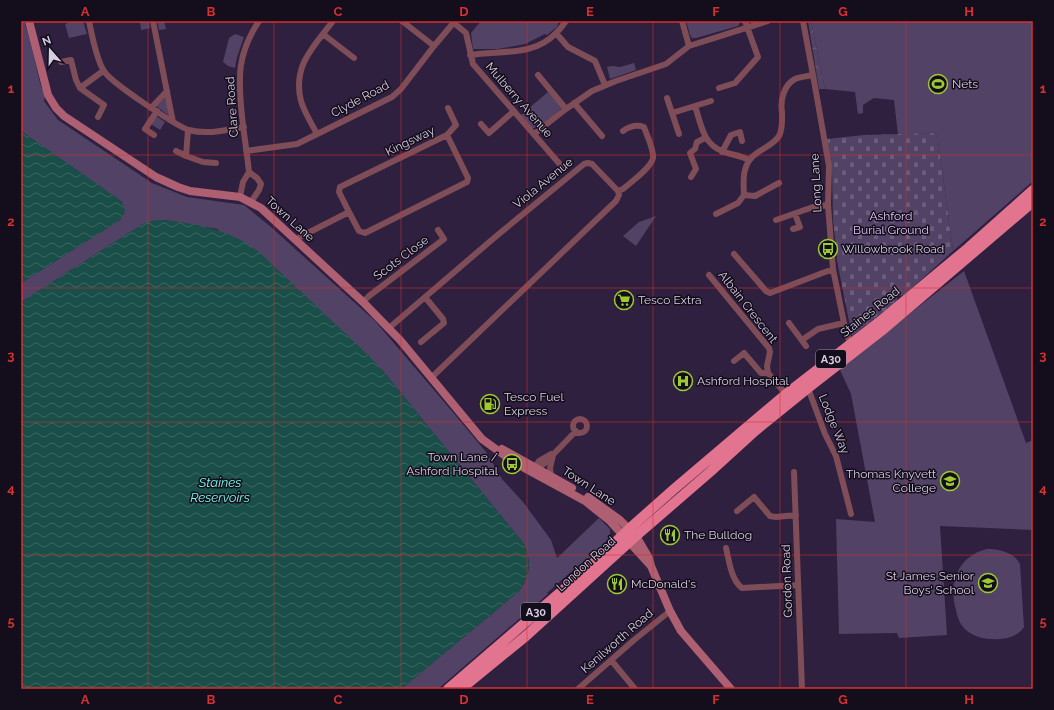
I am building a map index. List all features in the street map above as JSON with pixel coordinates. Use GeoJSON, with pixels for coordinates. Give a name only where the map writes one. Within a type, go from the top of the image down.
{"type":"FeatureCollection","features":[{"type":"Feature","properties":{"kind":"highway","name":"Staines Road"},"geometry":{"type":"LineString","coordinates":[[629,535],[786,394],[968,248],[1033,190]]}},
{"type":"Feature","properties":{"kind":"highway","name":"Staines Road"},"geometry":{"type":"LineString","coordinates":[[629,535],[710,472],[808,388],[885,328],[1033,202]]}},
{"type":"Feature","properties":{"kind":"highway","name":"A30"},"geometry":{"type":"LineString","coordinates":[[448,689],[585,570],[629,535]]}},
{"type":"Feature","properties":{"kind":"highway","name":"London Road"},"geometry":{"type":"LineString","coordinates":[[461,689],[526,636],[629,535]]}},
{"type":"Feature","properties":{"kind":"main road","name":"Town Lane"},"geometry":{"type":"LineString","coordinates":[[29,21],[48,95],[56,108],[64,116],[166,182],[178,187],[202,193],[240,196],[261,208],[389,328],[413,354],[477,432],[585,501],[629,535]]}},
{"type":"Feature","properties":{"kind":"main road","name":"Town Lane"},"geometry":{"type":"LineString","coordinates":[[535,469],[551,476],[587,497],[629,535]]}},
{"type":"Feature","properties":{"kind":"main road"},"geometry":{"type":"LineString","coordinates":[[629,535],[649,558],[670,611],[681,631],[730,689]]}},
{"type":"Feature","properties":{"kind":"street"},"geometry":{"type":"LineString","coordinates":[[89,21],[104,71],[112,80],[144,105],[154,109],[188,130],[206,133],[244,127]]}},
{"type":"Feature","properties":{"kind":"street"},"geometry":{"type":"LineString","coordinates":[[153,21],[173,122]]}},
{"type":"Feature","properties":{"kind":"street","name":"Clare Road"},"geometry":{"type":"LineString","coordinates":[[251,202],[261,184],[257,178],[249,172],[240,88],[240,68],[248,40],[259,21]]}},
{"type":"Feature","properties":{"kind":"street"},"geometry":{"type":"LineString","coordinates":[[317,134],[301,102],[299,75],[306,56],[333,21]]}},
{"type":"Feature","properties":{"kind":"street"},"geometry":{"type":"LineString","coordinates":[[402,21],[434,46]]}},
{"type":"Feature","properties":{"kind":"street"},"geometry":{"type":"LineString","coordinates":[[470,55],[528,50],[546,42],[566,21]]}},
{"type":"Feature","properties":{"kind":"street"},"geometry":{"type":"LineString","coordinates":[[682,21],[689,46]]}},
{"type":"Feature","properties":{"kind":"street"},"geometry":{"type":"LineString","coordinates":[[534,134],[592,91],[666,64],[689,46],[746,24],[768,21]]}},
{"type":"Feature","properties":{"kind":"street","name":"Long Lane"},"geometry":{"type":"LineString","coordinates":[[803,21],[829,166],[828,205],[832,269],[850,344]]}},
{"type":"Feature","properties":{"kind":"street","name":"Clyde Road"},"geometry":{"type":"LineString","coordinates":[[246,150],[297,144],[392,97],[401,89],[454,22]]}},
{"type":"Feature","properties":{"kind":"street","name":"Mulberry Avenue"},"geometry":{"type":"LineString","coordinates":[[454,22],[466,33],[473,64],[564,170]]}},
{"type":"Feature","properties":{"kind":"street"},"geometry":{"type":"LineString","coordinates":[[719,88],[735,83],[758,57],[746,24]]}},
{"type":"Feature","properties":{"kind":"street"},"geometry":{"type":"LineString","coordinates":[[556,33],[568,47],[595,61],[605,85]]}},
{"type":"Feature","properties":{"kind":"street"},"geometry":{"type":"LineString","coordinates":[[324,34],[354,58]]}},
{"type":"Feature","properties":{"kind":"street"},"geometry":{"type":"LineString","coordinates":[[61,62],[71,60],[76,80],[80,88],[104,106],[98,117]]}},
{"type":"Feature","properties":{"kind":"street"},"geometry":{"type":"LineString","coordinates":[[80,88],[104,71]]}},
{"type":"Feature","properties":{"kind":"street"},"geometry":{"type":"LineString","coordinates":[[538,75],[566,109]]}},
{"type":"Feature","properties":{"kind":"street"},"geometry":{"type":"LineString","coordinates":[[716,214],[738,203],[744,195],[743,176],[749,160],[756,153],[770,145],[779,135],[783,123],[781,101],[789,84],[796,79],[813,75]]}},
{"type":"Feature","properties":{"kind":"street"},"geometry":{"type":"LineString","coordinates":[[154,136],[145,129],[154,109],[167,91]]}},
{"type":"Feature","properties":{"kind":"street"},"geometry":{"type":"LineString","coordinates":[[667,98],[679,134]]}},
{"type":"Feature","properties":{"kind":"street"},"geometry":{"type":"LineString","coordinates":[[672,113],[711,101]]}},
{"type":"Feature","properties":{"kind":"street"},"geometry":{"type":"LineString","coordinates":[[574,103],[602,136]]}},
{"type":"Feature","properties":{"kind":"street"},"geometry":{"type":"LineString","coordinates":[[695,106],[705,138],[713,146],[722,152],[742,156],[749,160]]}},
{"type":"Feature","properties":{"kind":"street"},"geometry":{"type":"LineString","coordinates":[[446,135],[456,125],[448,108]]}},
{"type":"Feature","properties":{"kind":"street"},"geometry":{"type":"LineString","coordinates":[[481,124],[489,133],[514,111]]}},
{"type":"Feature","properties":{"kind":"street"},"geometry":{"type":"LineString","coordinates":[[432,377],[616,201],[619,195],[618,191],[623,189],[649,166],[652,161],[653,152],[647,126],[636,125],[622,131]]}},
{"type":"Feature","properties":{"kind":"street"},"geometry":{"type":"LineString","coordinates":[[722,152],[731,134],[747,129]]}},
{"type":"Feature","properties":{"kind":"street"},"geometry":{"type":"LineString","coordinates":[[186,156],[188,130]]}},
{"type":"Feature","properties":{"kind":"street"},"geometry":{"type":"LineString","coordinates":[[740,132],[742,141]]}},
{"type":"Feature","properties":{"kind":"street","name":"Kingsway"},"geometry":{"type":"LineString","coordinates":[[446,135],[468,178],[467,182],[365,233],[359,231],[349,212],[340,192],[340,187],[446,135]]}},
{"type":"Feature","properties":{"kind":"street"},"geometry":{"type":"LineString","coordinates":[[691,178],[696,169],[690,153],[695,149],[697,142],[705,138]]}},
{"type":"Feature","properties":{"kind":"street"},"geometry":{"type":"LineString","coordinates":[[176,151],[203,162],[216,163]]}},
{"type":"Feature","properties":{"kind":"street","name":"Viola Avenue"},"geometry":{"type":"LineString","coordinates":[[389,328],[584,164],[592,164],[618,191]]}},
{"type":"Feature","properties":{"kind":"street"},"geometry":{"type":"LineString","coordinates":[[240,196],[243,182],[249,172]]}},
{"type":"Feature","properties":{"kind":"street"},"geometry":{"type":"LineString","coordinates":[[744,195],[755,196],[779,183]]}},
{"type":"Feature","properties":{"kind":"street"},"geometry":{"type":"LineString","coordinates":[[776,220],[816,206],[828,205]]}},
{"type":"Feature","properties":{"kind":"street"},"geometry":{"type":"LineString","coordinates":[[296,240],[349,212]]}},
{"type":"Feature","properties":{"kind":"street"},"geometry":{"type":"LineString","coordinates":[[793,229],[800,227],[794,214]]}},
{"type":"Feature","properties":{"kind":"street","name":"Scots Close"},"geometry":{"type":"LineString","coordinates":[[363,302],[444,239],[438,230]]}},
{"type":"Feature","properties":{"kind":"street"},"geometry":{"type":"LineString","coordinates":[[734,254],[766,291],[770,293],[832,269]]}},
{"type":"Feature","properties":{"kind":"street","name":"Albain Crescent"},"geometry":{"type":"LineString","coordinates":[[708,275],[768,348],[770,352],[767,366],[768,373]]}},
{"type":"Feature","properties":{"kind":"street"},"geometry":{"type":"LineString","coordinates":[[421,342],[444,323],[443,319],[424,297]]}},
{"type":"Feature","properties":{"kind":"street"},"geometry":{"type":"LineString","coordinates":[[789,324],[804,343],[818,329],[844,324]]}},
{"type":"Feature","properties":{"kind":"street"},"geometry":{"type":"LineString","coordinates":[[734,361],[744,353],[761,373],[768,373],[786,394]]}},
{"type":"Feature","properties":{"kind":"street","name":"Lodge Way"},"geometry":{"type":"LineString","coordinates":[[808,388],[825,434],[836,456],[851,514]]}},
{"type":"Feature","properties":{"kind":"street"},"geometry":{"type":"LineString","coordinates":[[535,469],[539,461],[554,452],[576,431]]}},
{"type":"Feature","properties":{"kind":"street"},"geometry":{"type":"LineString","coordinates":[[551,476],[550,468],[554,452]]}},
{"type":"Feature","properties":{"kind":"street","name":"Gordon Road"},"geometry":{"type":"LineString","coordinates":[[794,472],[802,689]]}},
{"type":"Feature","properties":{"kind":"street"},"geometry":{"type":"LineString","coordinates":[[738,511],[754,497],[770,516],[776,517],[796,515]]}},
{"type":"Feature","properties":{"kind":"street"},"geometry":{"type":"LineString","coordinates":[[726,548],[738,585],[742,588],[798,585]]}},
{"type":"Feature","properties":{"kind":"street","name":"Kenilworth Road"},"geometry":{"type":"LineString","coordinates":[[578,689],[670,611]]}},
{"type":"Feature","properties":{"kind":"street"},"geometry":{"type":"LineString","coordinates":[[611,660],[635,689]]}},
{"type":"Feature","properties":{"kind":"green space"},"geometry":{"type":"Polygon","coordinates":[[[21,21],[24,21],[29,36],[44,94],[44,101],[58,120],[152,183],[187,197],[244,205],[271,227],[375,321],[486,452],[502,479],[523,502],[551,540],[557,558],[599,518],[610,529],[610,537],[595,554],[578,566],[547,593],[548,594],[438,689],[401,689],[518,592],[525,581],[529,563],[527,550],[524,544],[383,371],[217,229],[165,220],[143,224],[21,302],[21,283],[120,220],[122,202],[21,131],[21,21]]]}},
{"type":"Feature","properties":{"kind":"green space"},"geometry":{"type":"Polygon","coordinates":[[[74,21],[83,21],[87,34],[69,38],[65,24],[74,21]]]}},
{"type":"Feature","properties":{"kind":"green space"},"geometry":{"type":"Polygon","coordinates":[[[140,21],[149,21],[150,28],[141,30],[140,21]]]}},
{"type":"Feature","properties":{"kind":"green space"},"geometry":{"type":"Polygon","coordinates":[[[157,21],[164,21],[166,29],[159,30],[157,21]]]}},
{"type":"Feature","properties":{"kind":"green space"},"geometry":{"type":"Polygon","coordinates":[[[481,21],[559,21],[557,27],[547,35],[545,34],[525,44],[498,49],[473,49],[471,33],[481,21]]]}},
{"type":"Feature","properties":{"kind":"green space"},"geometry":{"type":"Polygon","coordinates":[[[686,21],[741,21],[738,26],[692,38],[686,21]]]}},
{"type":"Feature","properties":{"kind":"green space"},"geometry":{"type":"Polygon","coordinates":[[[808,21],[811,21],[825,89],[819,89],[808,21]]]}},
{"type":"Feature","properties":{"kind":"green space"},"geometry":{"type":"Polygon","coordinates":[[[811,21],[1033,21],[1033,181],[953,251],[937,133],[898,135],[894,100],[874,98],[863,105],[863,113],[858,114],[855,92],[825,89],[811,21]]]}},
{"type":"Feature","properties":{"kind":"green space"},"geometry":{"type":"Polygon","coordinates":[[[235,34],[244,37],[235,68],[228,66],[223,62],[229,38],[235,34]]]}},
{"type":"Feature","properties":{"kind":"green space"},"geometry":{"type":"Polygon","coordinates":[[[634,63],[636,70],[610,79],[607,67],[620,67],[634,63]]]}},
{"type":"Feature","properties":{"kind":"green space"},"geometry":{"type":"Polygon","coordinates":[[[548,92],[562,108],[543,124],[532,128],[521,115],[548,92]]]}},
{"type":"Feature","properties":{"kind":"green space"},"geometry":{"type":"Polygon","coordinates":[[[166,97],[169,116],[156,106],[166,97]]]}},
{"type":"Feature","properties":{"kind":"green space"},"geometry":{"type":"Polygon","coordinates":[[[156,116],[165,122],[160,130],[151,124],[156,116]]]}},
{"type":"Feature","properties":{"kind":"green space","name":"Ashford Burial Ground"},"geometry":{"type":"Polygon","coordinates":[[[937,133],[953,251],[904,295],[897,296],[897,301],[852,336],[838,266],[833,220],[832,169],[827,139],[864,135],[937,133]]]}},
{"type":"Feature","properties":{"kind":"green space"},"geometry":{"type":"Polygon","coordinates":[[[656,216],[636,246],[623,236],[639,222],[656,216]]]}},
{"type":"Feature","properties":{"kind":"green space","name":"Thomas Knyvett College"},"geometry":{"type":"Polygon","coordinates":[[[964,271],[1026,443],[1033,440],[1033,530],[940,526],[947,635],[899,638],[897,633],[839,634],[836,519],[875,522],[851,394],[840,368],[964,271]]]}},
{"type":"Feature","properties":{"kind":"green space"},"geometry":{"type":"Polygon","coordinates":[[[987,549],[1006,552],[1014,557],[1020,564],[1024,627],[1014,636],[1007,638],[986,639],[977,636],[965,629],[956,613],[953,590],[958,572],[962,564],[969,558],[987,549]]]}},
{"type":"Feature","properties":{"kind":"water"},"geometry":{"type":"Polygon","coordinates":[[[21,131],[117,198],[124,206],[125,211],[120,220],[21,283],[21,131]]]}},
{"type":"Feature","properties":{"kind":"water","name":"Staines Reservoirs"},"geometry":{"type":"Polygon","coordinates":[[[155,220],[192,224],[210,228],[228,234],[244,242],[260,253],[383,371],[524,544],[529,563],[527,575],[518,592],[401,689],[21,689],[21,302],[143,224],[155,220]]]}},
{"type":"Feature","properties":{"kind":"place","name":"Nets"},"geometry":{"type":"Point","coordinates":[938,84]}},
{"type":"Feature","properties":{"kind":"place","name":"Willowbrook Road"},"geometry":{"type":"Point","coordinates":[828,249]}},
{"type":"Feature","properties":{"kind":"place","name":"Tesco Extra"},"geometry":{"type":"Point","coordinates":[624,300]}},
{"type":"Feature","properties":{"kind":"place","name":"Ashford Hospital"},"geometry":{"type":"Point","coordinates":[683,381]}},
{"type":"Feature","properties":{"kind":"place","name":"Tesco Fuel Express"},"geometry":{"type":"Point","coordinates":[490,404]}},
{"type":"Feature","properties":{"kind":"place","name":"Town Lane / Ashford Hospital"},"geometry":{"type":"Point","coordinates":[512,464]}},
{"type":"Feature","properties":{"kind":"place","name":"Thomas Knyvett College"},"geometry":{"type":"Point","coordinates":[950,481]}},
{"type":"Feature","properties":{"kind":"place","name":"The Bulldog"},"geometry":{"type":"Point","coordinates":[670,535]}},
{"type":"Feature","properties":{"kind":"place","name":"St James Senior Boys' School"},"geometry":{"type":"Point","coordinates":[988,583]}},
{"type":"Feature","properties":{"kind":"place","name":"McDonald's"},"geometry":{"type":"Point","coordinates":[617,584]}}]}
